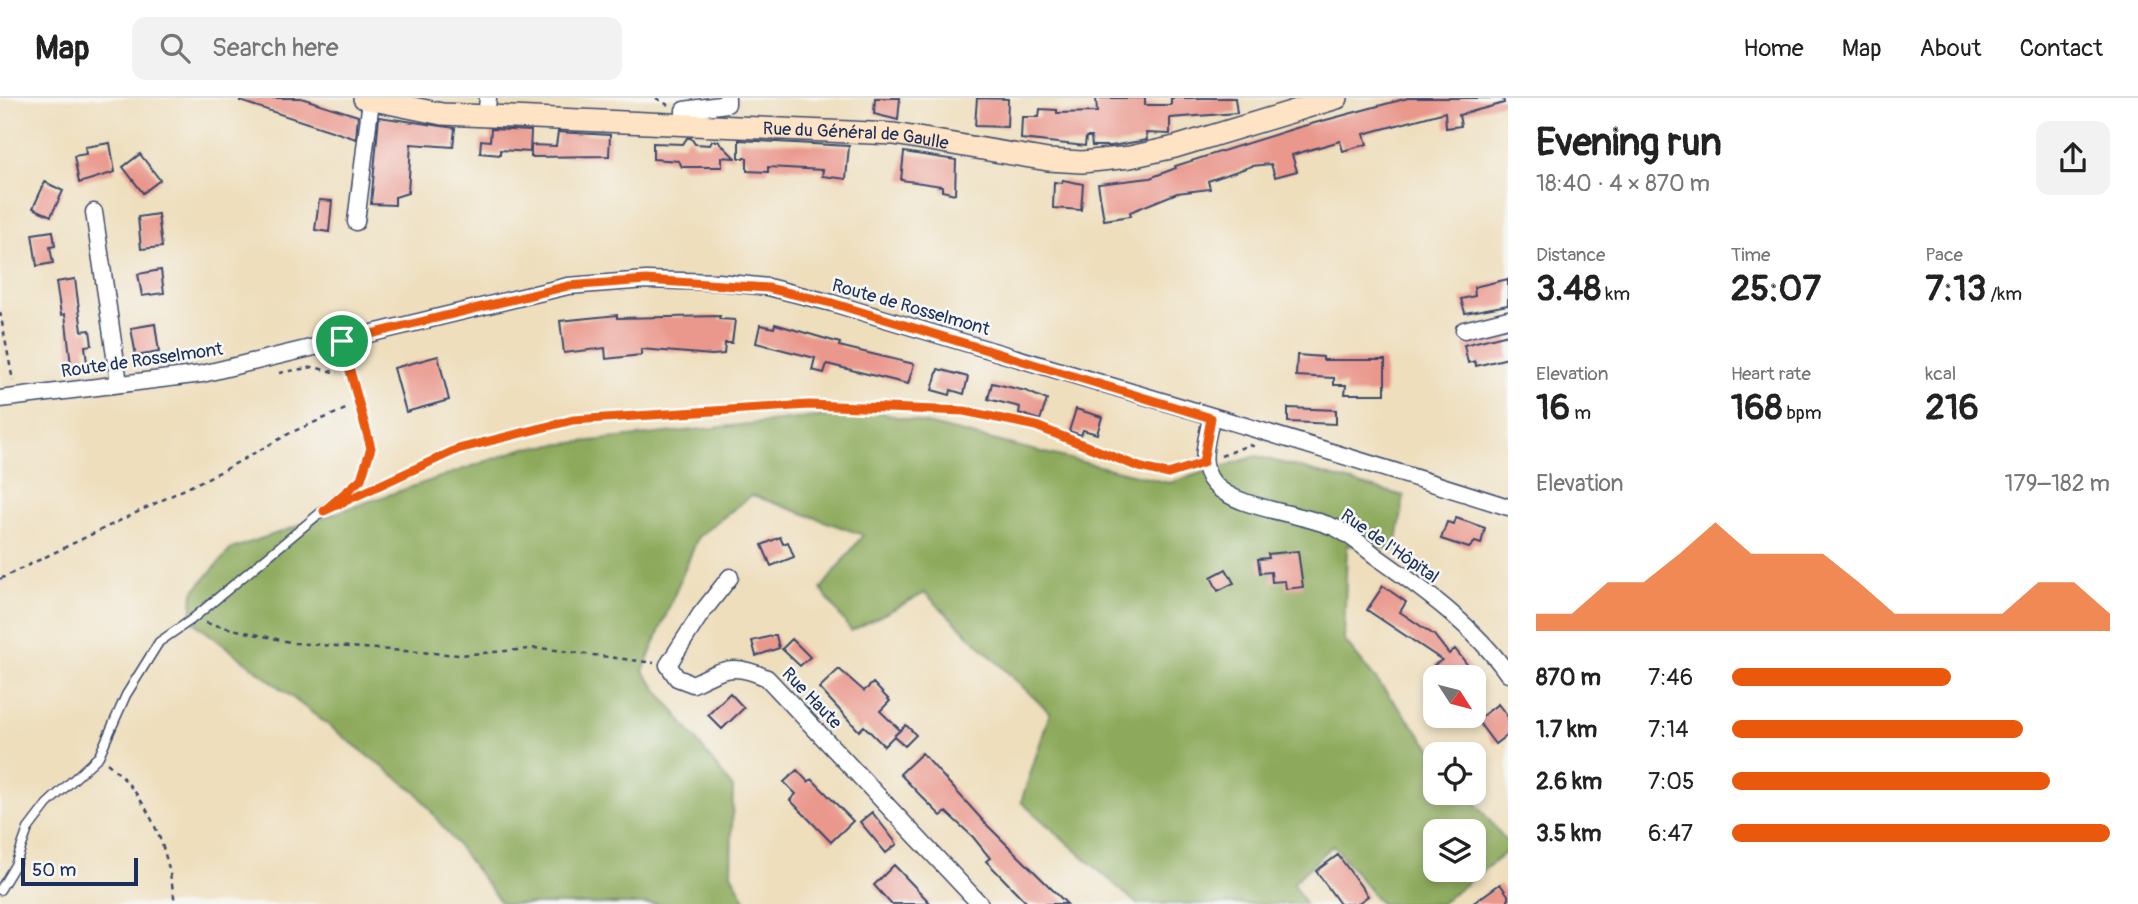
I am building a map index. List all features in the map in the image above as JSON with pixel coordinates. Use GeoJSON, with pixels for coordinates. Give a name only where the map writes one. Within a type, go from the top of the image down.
{"type":"FeatureCollection","features":[{"type":"Feature","properties":{"kind":"main road","name":"Rue du Général de Gaulle"},"geometry":{"type":"LineString","coordinates":[[367,99],[442,114],[487,107],[684,126],[894,134],[1048,160],[1104,161],[1175,147],[1337,98]]}},
{"type":"Feature","properties":{"kind":"street"},"geometry":{"type":"LineString","coordinates":[[684,126],[684,110],[727,104],[727,98]]}},
{"type":"Feature","properties":{"kind":"street"},"geometry":{"type":"LineString","coordinates":[[356,222],[367,99]]}},
{"type":"Feature","properties":{"kind":"street"},"geometry":{"type":"LineString","coordinates":[[94,212],[118,383]]}},
{"type":"Feature","properties":{"kind":"street","name":"Route de Rosselmont"},"geometry":{"type":"LineString","coordinates":[[8,399],[202,374],[568,286],[646,280],[719,282],[768,288],[832,303],[1211,418],[1293,438],[1508,507]]}},
{"type":"Feature","properties":{"kind":"street"},"geometry":{"type":"LineString","coordinates":[[1464,330],[1508,319]]}},
{"type":"Feature","properties":{"kind":"street"},"geometry":{"type":"LineString","coordinates":[[1203,463],[1211,418]]}},
{"type":"Feature","properties":{"kind":"street","name":"Rue de l'Hôpital"},"geometry":{"type":"LineString","coordinates":[[1203,463],[1214,484],[1241,503],[1297,513],[1340,530],[1414,584],[1491,650],[1508,674]]}},
{"type":"Feature","properties":{"kind":"street"},"geometry":{"type":"LineString","coordinates":[[668,665],[700,615],[730,577]]}},
{"type":"Feature","properties":{"kind":"street","name":"Rue Haute"},"geometry":{"type":"LineString","coordinates":[[668,665],[677,678],[693,684],[714,673],[743,666],[767,678],[980,904]]}},
{"type":"Feature","properties":{"kind":"lane"},"geometry":{"type":"LineString","coordinates":[[0,890],[15,865],[28,829],[47,804],[99,756],[126,695],[159,642],[191,620],[361,479],[371,448],[361,402],[342,341]]}},
{"type":"Feature","properties":{"kind":"path"},"geometry":{"type":"LineString","coordinates":[[0,312],[8,399]]}},
{"type":"Feature","properties":{"kind":"path"},"geometry":{"type":"LineString","coordinates":[[0,579],[224,470],[292,432],[361,402]]}},
{"type":"Feature","properties":{"kind":"path"},"geometry":{"type":"LineString","coordinates":[[361,494],[458,449],[573,420],[809,405],[964,411],[1036,426],[1139,467],[1168,474],[1249,445],[1262,449]]}},
{"type":"Feature","properties":{"kind":"path"},"geometry":{"type":"LineString","coordinates":[[191,620],[294,643],[460,655],[540,648],[668,665]]}},
{"type":"Feature","properties":{"kind":"path"},"geometry":{"type":"LineString","coordinates":[[99,756],[141,797],[147,808],[164,842],[175,904]]}},
{"type":"Feature","properties":{"kind":"green space"},"geometry":{"type":"Polygon","coordinates":[[[873,411],[1169,483],[1257,456],[1404,496],[1396,549],[1347,545],[1344,640],[1426,742],[1423,742],[1423,805],[1477,805],[1508,843],[1508,851],[1486,868],[1486,819],[1423,819],[1423,882],[1468,882],[1440,904],[1381,904],[1333,845],[1293,883],[1305,904],[1137,904],[1021,802],[1050,713],[925,593],[851,631],[821,589],[863,535],[752,495],[698,537],[643,671],[733,788],[731,873],[747,904],[502,904],[417,793],[191,620],[193,592],[231,549],[525,448],[873,411]]]}},
{"type":"Feature","properties":{"kind":"building"},"geometry":{"type":"Polygon","coordinates":[[[240,98],[301,98],[358,116],[356,139],[240,101],[240,98]]]}},
{"type":"Feature","properties":{"kind":"building"},"geometry":{"type":"Polygon","coordinates":[[[875,98],[900,98],[898,120],[874,114],[875,98]]]}},
{"type":"Feature","properties":{"kind":"building"},"geometry":{"type":"Polygon","coordinates":[[[977,98],[1008,99],[1007,127],[975,126],[977,98]]]}},
{"type":"Feature","properties":{"kind":"building"},"geometry":{"type":"Polygon","coordinates":[[[1096,98],[1145,98],[1145,105],[1171,105],[1171,98],[1235,98],[1237,113],[1170,118],[1170,134],[1146,133],[1147,140],[1111,146],[1092,146],[1091,137],[1086,137],[1085,146],[1021,139],[1022,117],[1039,117],[1040,109],[1057,110],[1057,113],[1097,112],[1096,98]]]}},
{"type":"Feature","properties":{"kind":"building"},"geometry":{"type":"Polygon","coordinates":[[[1408,98],[1503,98],[1504,103],[1459,115],[1461,126],[1446,128],[1445,112],[1364,134],[1367,144],[1343,151],[1340,141],[1292,155],[1297,171],[1275,177],[1271,164],[1252,166],[1208,181],[1210,189],[1177,193],[1130,212],[1131,216],[1104,220],[1098,184],[1150,178],[1176,168],[1175,166],[1296,128],[1408,98]]]}},
{"type":"Feature","properties":{"kind":"building"},"geometry":{"type":"Polygon","coordinates":[[[379,117],[455,128],[453,147],[411,144],[408,193],[395,197],[395,205],[371,204],[379,117]]]}},
{"type":"Feature","properties":{"kind":"building"},"geometry":{"type":"Polygon","coordinates":[[[491,129],[531,131],[530,152],[500,150],[500,155],[480,153],[481,140],[490,141],[491,129]]]}},
{"type":"Feature","properties":{"kind":"building"},"geometry":{"type":"Polygon","coordinates":[[[558,132],[610,135],[609,156],[531,157],[531,145],[556,146],[558,132]]]}},
{"type":"Feature","properties":{"kind":"building"},"geometry":{"type":"Polygon","coordinates":[[[687,138],[691,138],[695,144],[710,145],[712,141],[718,141],[735,158],[722,157],[722,167],[682,167],[679,161],[653,159],[653,143],[683,144],[687,138]]]}},
{"type":"Feature","properties":{"kind":"building"},"geometry":{"type":"Polygon","coordinates":[[[739,140],[849,146],[846,179],[822,176],[823,170],[768,167],[768,172],[747,171],[747,158],[739,158],[739,140]]]}},
{"type":"Feature","properties":{"kind":"building"},"geometry":{"type":"Polygon","coordinates":[[[110,143],[115,172],[79,183],[74,156],[86,154],[85,147],[110,143]]]}},
{"type":"Feature","properties":{"kind":"building"},"geometry":{"type":"Polygon","coordinates":[[[904,152],[956,160],[955,194],[942,191],[942,186],[901,180],[904,152]]]}},
{"type":"Feature","properties":{"kind":"building"},"geometry":{"type":"Polygon","coordinates":[[[140,154],[160,180],[143,193],[123,167],[140,154]]]}},
{"type":"Feature","properties":{"kind":"building"},"geometry":{"type":"Polygon","coordinates":[[[1063,180],[1083,184],[1081,210],[1053,208],[1054,182],[1062,183],[1063,180]]]}},
{"type":"Feature","properties":{"kind":"building"},"geometry":{"type":"Polygon","coordinates":[[[45,182],[63,191],[51,216],[33,208],[45,182]]]}},
{"type":"Feature","properties":{"kind":"building"},"geometry":{"type":"Polygon","coordinates":[[[319,200],[332,201],[329,232],[315,230],[319,200]]]}},
{"type":"Feature","properties":{"kind":"building"},"geometry":{"type":"Polygon","coordinates":[[[158,214],[162,247],[141,249],[138,217],[158,214]]]}},
{"type":"Feature","properties":{"kind":"building"},"geometry":{"type":"Polygon","coordinates":[[[53,231],[55,246],[50,247],[53,263],[37,266],[32,234],[53,231]]]}},
{"type":"Feature","properties":{"kind":"building"},"geometry":{"type":"Polygon","coordinates":[[[161,270],[164,293],[142,296],[138,274],[161,270]]]}},
{"type":"Feature","properties":{"kind":"building"},"geometry":{"type":"Polygon","coordinates":[[[75,279],[82,331],[90,330],[92,345],[85,346],[87,363],[71,365],[65,314],[61,315],[56,282],[75,279]]]}},
{"type":"Feature","properties":{"kind":"building"},"geometry":{"type":"Polygon","coordinates":[[[1508,279],[1508,305],[1465,313],[1461,299],[1475,296],[1474,287],[1508,279]]]}},
{"type":"Feature","properties":{"kind":"building"},"geometry":{"type":"Polygon","coordinates":[[[617,315],[617,318],[720,316],[719,319],[735,320],[732,343],[725,343],[724,354],[712,355],[641,349],[641,355],[606,359],[605,348],[564,353],[560,321],[617,315]]]}},
{"type":"Feature","properties":{"kind":"building"},"geometry":{"type":"Polygon","coordinates":[[[155,324],[159,352],[136,356],[131,328],[155,324]]]}},
{"type":"Feature","properties":{"kind":"building"},"geometry":{"type":"Polygon","coordinates":[[[775,324],[840,343],[839,346],[914,364],[908,384],[827,364],[824,373],[812,370],[815,358],[756,343],[760,325],[774,328],[775,324]]]}},
{"type":"Feature","properties":{"kind":"building"},"geometry":{"type":"Polygon","coordinates":[[[1508,334],[1508,358],[1476,366],[1475,361],[1468,363],[1464,345],[1508,334]]]}},
{"type":"Feature","properties":{"kind":"building"},"geometry":{"type":"Polygon","coordinates":[[[1297,355],[1323,357],[1323,360],[1385,360],[1385,394],[1345,394],[1346,385],[1334,385],[1334,378],[1296,376],[1297,355]]]}},
{"type":"Feature","properties":{"kind":"building"},"geometry":{"type":"Polygon","coordinates":[[[438,356],[449,400],[406,412],[394,368],[438,356]]]}},
{"type":"Feature","properties":{"kind":"building"},"geometry":{"type":"Polygon","coordinates":[[[938,369],[968,377],[964,394],[951,390],[950,395],[932,390],[938,369]]]}},
{"type":"Feature","properties":{"kind":"building"},"geometry":{"type":"Polygon","coordinates":[[[992,383],[1026,391],[1047,400],[1040,420],[1019,413],[1020,407],[988,399],[992,383]]]}},
{"type":"Feature","properties":{"kind":"building"},"geometry":{"type":"Polygon","coordinates":[[[1288,408],[1336,410],[1336,424],[1288,422],[1288,408]]]}},
{"type":"Feature","properties":{"kind":"building"},"geometry":{"type":"Polygon","coordinates":[[[1076,409],[1102,417],[1097,434],[1083,430],[1081,435],[1069,431],[1076,409]]]}},
{"type":"Feature","properties":{"kind":"building"},"geometry":{"type":"Polygon","coordinates":[[[1456,518],[1485,528],[1481,544],[1475,542],[1469,548],[1441,539],[1447,522],[1454,524],[1456,518]]]}},
{"type":"Feature","properties":{"kind":"building"},"geometry":{"type":"Polygon","coordinates":[[[780,537],[783,544],[788,542],[794,557],[771,566],[762,545],[780,537]]]}},
{"type":"Feature","properties":{"kind":"building"},"geometry":{"type":"Polygon","coordinates":[[[1298,551],[1303,587],[1286,589],[1285,581],[1272,582],[1271,572],[1260,573],[1258,559],[1269,558],[1268,554],[1298,551]]]}},
{"type":"Feature","properties":{"kind":"building"},"geometry":{"type":"Polygon","coordinates":[[[1226,569],[1234,583],[1218,591],[1211,577],[1226,569]]]}},
{"type":"Feature","properties":{"kind":"building"},"geometry":{"type":"Polygon","coordinates":[[[1383,586],[1406,602],[1400,612],[1434,635],[1449,654],[1455,649],[1468,665],[1434,665],[1442,660],[1367,610],[1383,586]]]}},
{"type":"Feature","properties":{"kind":"building"},"geometry":{"type":"Polygon","coordinates":[[[776,635],[779,648],[756,656],[752,641],[776,635]]]}},
{"type":"Feature","properties":{"kind":"building"},"geometry":{"type":"Polygon","coordinates":[[[792,639],[810,657],[800,666],[782,649],[792,639]]]}},
{"type":"Feature","properties":{"kind":"building"},"geometry":{"type":"Polygon","coordinates":[[[839,669],[864,691],[873,683],[890,701],[880,711],[900,730],[884,746],[864,726],[859,731],[819,688],[839,669]]]}},
{"type":"Feature","properties":{"kind":"building"},"geometry":{"type":"Polygon","coordinates":[[[730,693],[744,708],[722,729],[708,715],[730,693]]]}},
{"type":"Feature","properties":{"kind":"building"},"geometry":{"type":"Polygon","coordinates":[[[1498,704],[1508,717],[1508,734],[1495,744],[1483,728],[1486,728],[1486,713],[1498,704]]]}},
{"type":"Feature","properties":{"kind":"building"},"geometry":{"type":"Polygon","coordinates":[[[906,725],[916,735],[905,746],[894,736],[906,725]]]}},
{"type":"Feature","properties":{"kind":"building"},"geometry":{"type":"Polygon","coordinates":[[[922,753],[986,824],[1067,904],[1028,904],[986,861],[990,858],[973,837],[946,812],[941,816],[920,795],[900,774],[922,753]]]}},
{"type":"Feature","properties":{"kind":"building"},"geometry":{"type":"Polygon","coordinates":[[[797,770],[808,782],[812,779],[853,821],[831,842],[790,800],[796,794],[784,782],[797,770]]]}},
{"type":"Feature","properties":{"kind":"building"},"geometry":{"type":"Polygon","coordinates":[[[872,812],[897,844],[886,853],[860,822],[872,812]]]}},
{"type":"Feature","properties":{"kind":"building"},"geometry":{"type":"Polygon","coordinates":[[[1338,855],[1368,896],[1357,904],[1340,904],[1316,871],[1338,855]]]}},
{"type":"Feature","properties":{"kind":"building"},"geometry":{"type":"Polygon","coordinates":[[[894,865],[931,904],[891,904],[874,885],[894,865]]]}},
{"type":"Feature","properties":{"kind":"building"},"geometry":{"type":"Polygon","coordinates":[[[1500,884],[1508,895],[1508,904],[1472,904],[1500,884]]]}},
{"type":"Feature","properties":{"kind":"route"},"geometry":{"type":"LineString","coordinates":[[646,280],[719,282],[768,288],[832,303],[1211,418],[1203,463],[1168,474],[1139,467],[1036,426],[964,411],[809,405],[573,420],[458,449],[324,511],[361,479],[371,448],[361,402],[342,341],[568,286],[646,280]]}}]}
